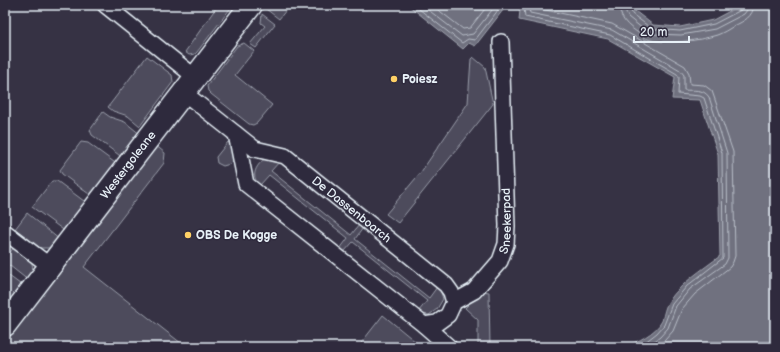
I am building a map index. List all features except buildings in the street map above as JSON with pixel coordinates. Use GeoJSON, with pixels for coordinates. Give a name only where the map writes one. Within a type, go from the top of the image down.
{"type":"FeatureCollection","features":[{"type":"Feature","properties":{"kind":"street","name":"De Dassenboarch"},"geometry":{"type":"LineString","coordinates":[[105,5],[189,84],[236,134],[255,149],[285,156],[446,286],[452,292],[454,302]]}},
{"type":"Feature","properties":{"kind":"street","name":"Westergoleane"},"geometry":{"type":"LineString","coordinates":[[5,325],[251,5]]}},
{"type":"Feature","properties":{"kind":"street","name":"Sneekerpad"},"geometry":{"type":"LineString","coordinates":[[454,302],[474,291],[500,261],[506,244],[507,226],[501,42]]}},
{"type":"Feature","properties":{"kind":"street"},"geometry":{"type":"LineString","coordinates":[[236,134],[246,184],[424,325],[449,347]]}},
{"type":"Feature","properties":{"kind":"street"},"geometry":{"type":"LineString","coordinates":[[5,232],[50,266]]}},
{"type":"Feature","properties":{"kind":"street"},"geometry":{"type":"LineString","coordinates":[[424,325],[437,323],[443,320],[448,315],[454,302]]}},
{"type":"Feature","properties":{"kind":"shaded area"},"geometry":{"type":"Polygon","coordinates":[[[218,5],[233,5],[197,52],[189,55],[185,52],[218,5]]]}},
{"type":"Feature","properties":{"kind":"shaded area"},"geometry":{"type":"Polygon","coordinates":[[[269,5],[290,5],[279,19],[266,9],[269,5]]]}},
{"type":"Feature","properties":{"kind":"shaded area"},"geometry":{"type":"Polygon","coordinates":[[[262,14],[275,24],[256,48],[250,44],[265,26],[261,23],[262,14]]]}},
{"type":"Feature","properties":{"kind":"shaded area"},"geometry":{"type":"Polygon","coordinates":[[[244,43],[254,51],[235,75],[272,105],[257,123],[253,125],[249,124],[211,94],[208,91],[207,86],[237,46],[244,43]]]}},
{"type":"Feature","properties":{"kind":"shaded area"},"geometry":{"type":"Polygon","coordinates":[[[147,56],[172,75],[173,82],[140,126],[128,116],[113,111],[108,107],[147,56]]]}},
{"type":"Feature","properties":{"kind":"shaded area"},"geometry":{"type":"Polygon","coordinates":[[[473,57],[485,67],[493,104],[398,223],[386,214],[421,172],[468,103],[471,59],[473,57]]]}},
{"type":"Feature","properties":{"kind":"shaded area"},"geometry":{"type":"Polygon","coordinates":[[[103,112],[110,117],[125,122],[141,135],[123,158],[92,135],[90,130],[103,112]]]}},
{"type":"Feature","properties":{"kind":"shaded area"},"geometry":{"type":"Polygon","coordinates":[[[81,142],[88,143],[118,165],[93,197],[62,174],[60,170],[81,142]]]}},
{"type":"Feature","properties":{"kind":"shaded area"},"geometry":{"type":"Polygon","coordinates":[[[228,142],[230,143],[234,160],[230,164],[223,166],[217,163],[216,157],[228,142]]]}},
{"type":"Feature","properties":{"kind":"shaded area"},"geometry":{"type":"Polygon","coordinates":[[[154,144],[165,153],[164,163],[84,267],[186,347],[5,347],[5,339],[154,144]]]}},
{"type":"Feature","properties":{"kind":"shaded area"},"geometry":{"type":"Polygon","coordinates":[[[266,158],[280,161],[271,171],[351,235],[359,225],[363,228],[355,239],[429,298],[437,287],[440,289],[443,299],[437,309],[429,315],[418,312],[427,301],[353,242],[344,252],[340,249],[348,238],[269,175],[260,185],[255,178],[255,174],[257,167],[266,158]]]}},
{"type":"Feature","properties":{"kind":"shaded area"},"geometry":{"type":"Polygon","coordinates":[[[52,181],[57,181],[88,204],[66,232],[32,207],[52,181]]]}},
{"type":"Feature","properties":{"kind":"shaded area"},"geometry":{"type":"Polygon","coordinates":[[[27,213],[60,240],[50,248],[40,248],[15,229],[27,213]]]}},
{"type":"Feature","properties":{"kind":"shaded area"},"geometry":{"type":"Polygon","coordinates":[[[14,247],[28,257],[32,264],[33,269],[29,281],[5,262],[5,259],[14,247]]]}},
{"type":"Feature","properties":{"kind":"shaded area"},"geometry":{"type":"Polygon","coordinates":[[[5,273],[24,287],[5,312],[5,273]]]}},
{"type":"Feature","properties":{"kind":"shaded area"},"geometry":{"type":"Polygon","coordinates":[[[482,291],[489,292],[490,347],[478,347],[478,320],[465,308],[482,291]]]}},
{"type":"Feature","properties":{"kind":"shaded area"},"geometry":{"type":"Polygon","coordinates":[[[383,315],[422,347],[358,347],[383,315]]]}},
{"type":"Feature","properties":{"kind":"water"},"geometry":{"type":"Polygon","coordinates":[[[408,5],[507,5],[475,46],[469,43],[463,49],[408,5]]]}},
{"type":"Feature","properties":{"kind":"water"},"geometry":{"type":"Polygon","coordinates":[[[514,5],[634,5],[635,11],[653,25],[680,27],[713,20],[741,5],[775,5],[775,347],[625,347],[646,337],[655,330],[662,321],[666,305],[674,294],[720,256],[718,154],[700,100],[672,99],[675,77],[608,39],[519,20],[520,10],[514,5]]]}},
{"type":"Feature","properties":{"kind":"place","name":"Poiesz"},"geometry":{"type":"Point","coordinates":[394,79]}},
{"type":"Feature","properties":{"kind":"place","name":"OBS De Kogge"},"geometry":{"type":"Point","coordinates":[188,235]}}]}
